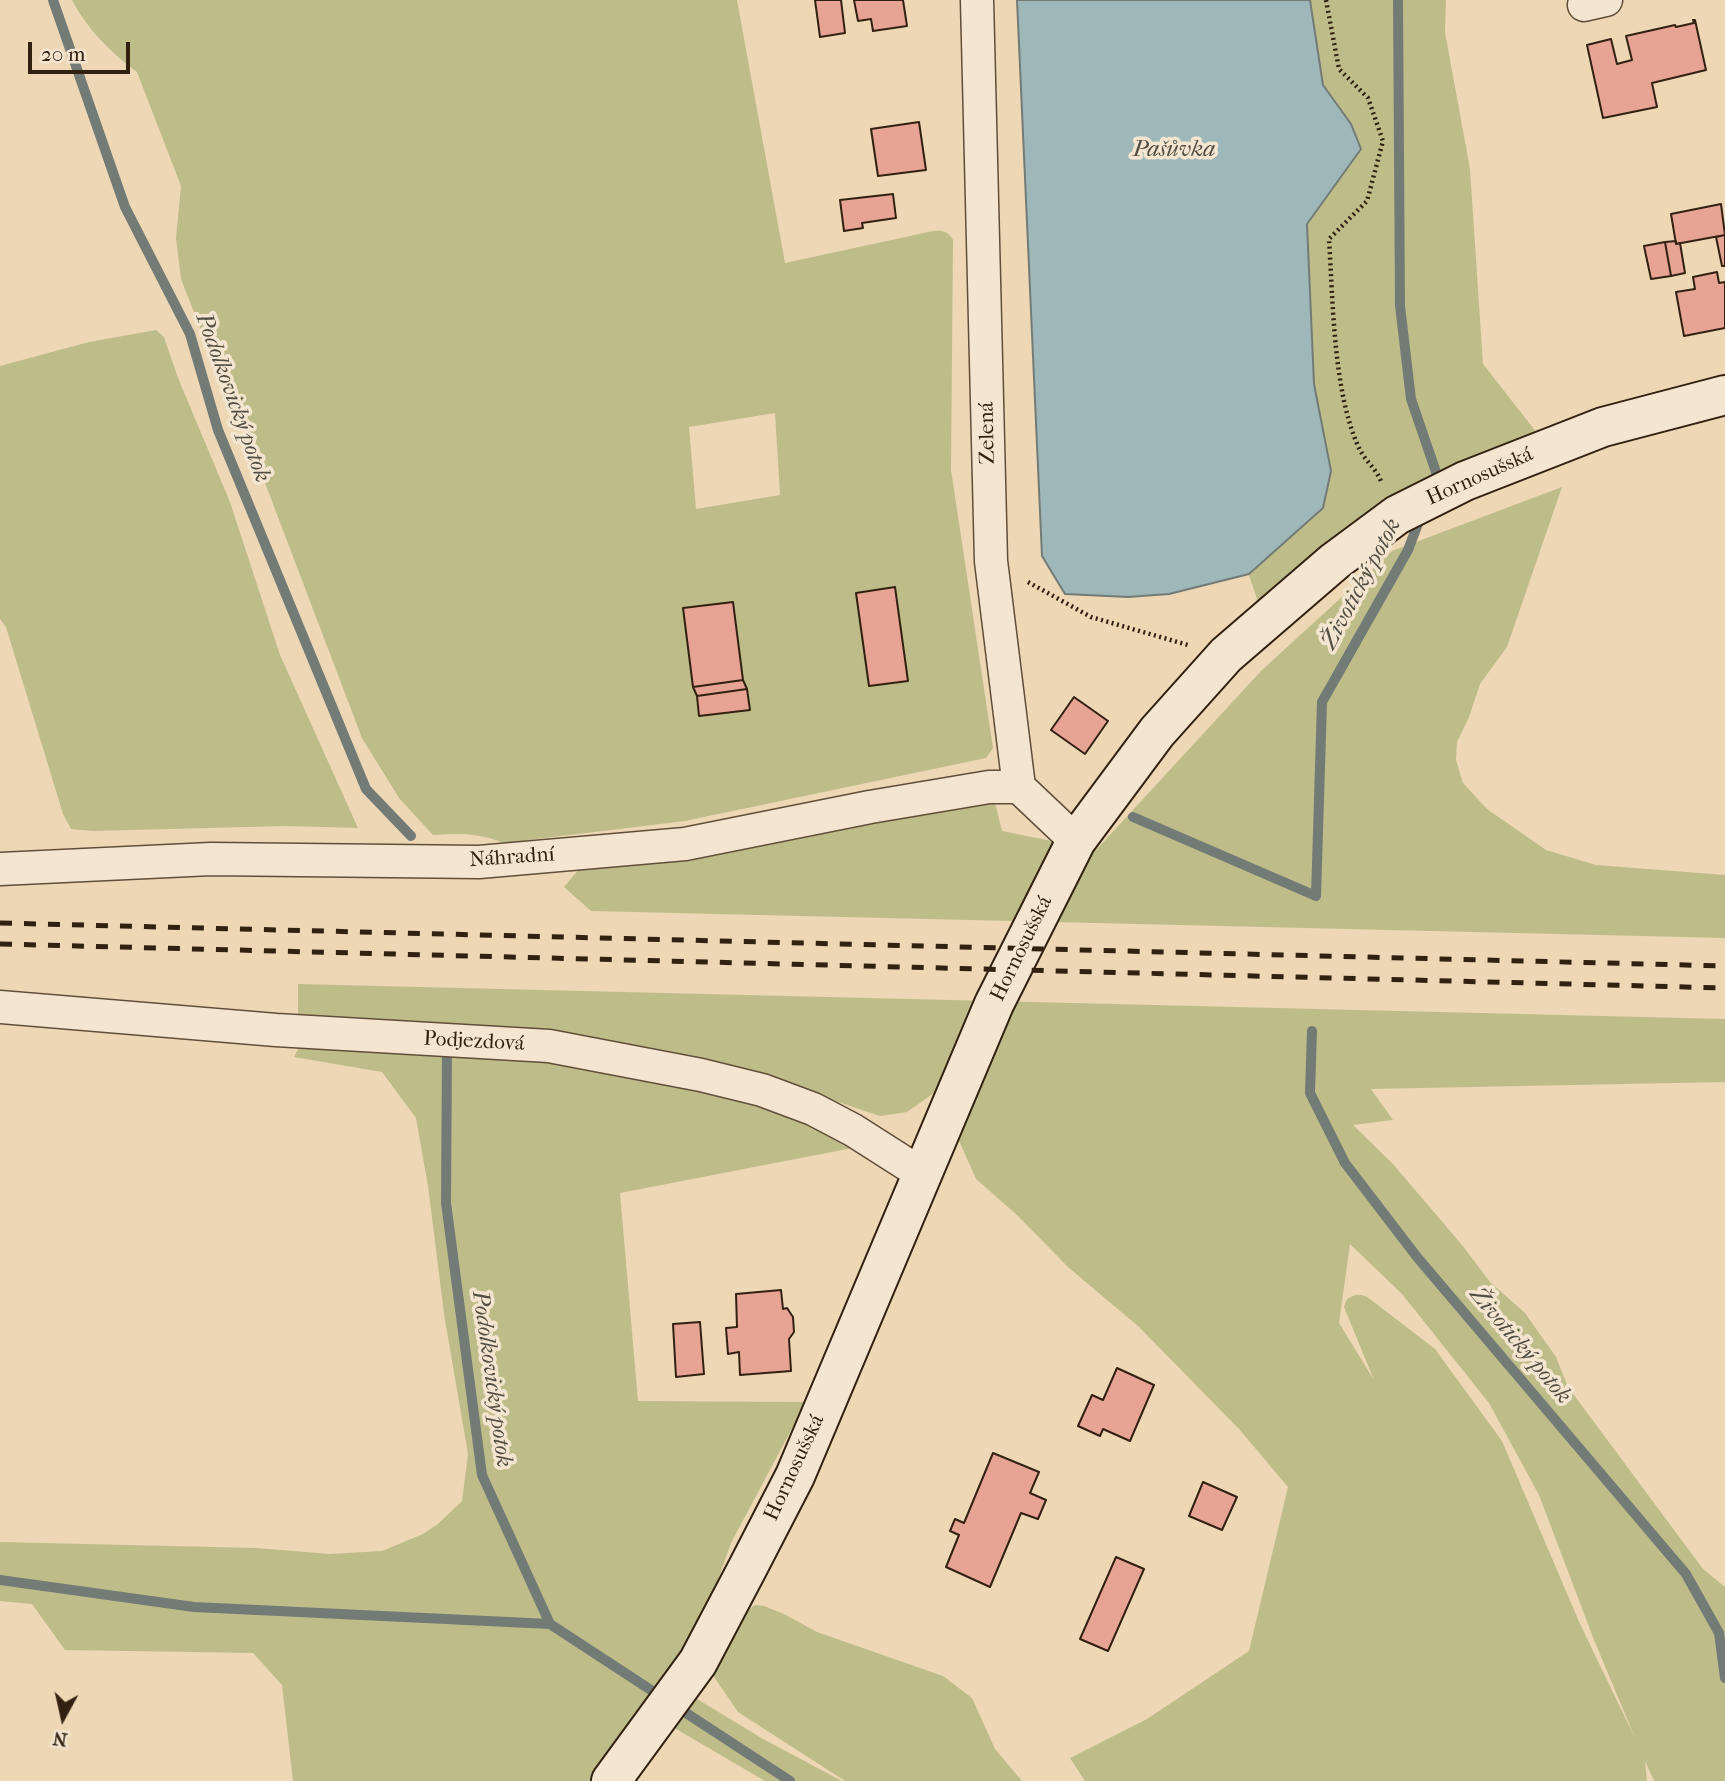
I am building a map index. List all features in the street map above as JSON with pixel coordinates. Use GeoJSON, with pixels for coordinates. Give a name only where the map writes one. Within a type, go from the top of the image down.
{"type":"FeatureCollection","features":[{"type":"Feature","properties":{"kind":"street","name":"Zelená"},"geometry":{"type":"LineString","coordinates":[[978,0],[991,562],[1019,787]]}},
{"type":"Feature","properties":{"kind":"street","name":"Hornosušská"},"geometry":{"type":"LineString","coordinates":[[611,1781],[683,1684],[704,1650],[795,1476],[994,1004],[1076,841],[1157,732],[1226,655],[1335,561],[1396,516],[1465,481],[1603,427],[1725,395]]}},
{"type":"Feature","properties":{"kind":"street","name":"Náhradní"},"geometry":{"type":"LineString","coordinates":[[0,869],[211,859],[479,862],[685,844],[884,804],[989,787],[1019,787]]}},
{"type":"Feature","properties":{"kind":"street"},"geometry":{"type":"LineString","coordinates":[[1019,787],[1076,841]]}},
{"type":"Feature","properties":{"kind":"street","name":"Podjezdová"},"geometry":{"type":"LineString","coordinates":[[0,1007],[276,1030],[550,1046],[701,1075],[762,1090],[813,1109],[853,1130],[922,1174]]}},
{"type":"Feature","properties":{"kind":"path"},"geometry":{"type":"LineString","coordinates":[[1326,0],[1339,69],[1368,98],[1383,141],[1367,201],[1329,239],[1343,398],[1360,449],[1379,473],[1396,516]]}},
{"type":"Feature","properties":{"kind":"path"},"geometry":{"type":"LineString","coordinates":[[991,562],[1091,617],[1226,655]]}},
{"type":"Feature","properties":{"kind":"shaded area"},"geometry":{"type":"Polygon","coordinates":[[[72,0],[737,0],[785,263],[933,231],[944,232],[953,240],[951,470],[993,748],[986,758],[685,821],[504,843],[469,834],[433,835],[399,798],[362,738],[230,391],[210,353],[181,279],[176,238],[181,186],[137,72],[100,40],[72,0]],[[775,413],[689,427],[696,509],[780,495],[775,413]]]}},
{"type":"Feature","properties":{"kind":"shaded area"},"geometry":{"type":"Polygon","coordinates":[[[1310,0],[1446,0],[1445,32],[1470,169],[1483,364],[1537,433],[1258,602],[1249,575],[1323,508],[1331,471],[1314,384],[1307,224],[1361,149],[1351,124],[1323,85],[1310,0]]]}},
{"type":"Feature","properties":{"kind":"shaded area"},"geometry":{"type":"Polygon","coordinates":[[[156,330],[164,337],[178,378],[230,502],[280,655],[358,828],[286,826],[93,831],[71,829],[63,814],[6,627],[0,619],[0,366],[89,342],[156,330]]]}},
{"type":"Feature","properties":{"kind":"shaded area"},"geometry":{"type":"Polygon","coordinates":[[[1562,487],[1507,647],[1480,684],[1457,742],[1456,760],[1463,783],[1487,809],[1546,850],[1596,865],[1725,875],[1725,938],[591,911],[564,887],[579,869],[954,801],[995,803],[1002,831],[1096,850],[1261,671],[1392,551],[1562,487]]]}},
{"type":"Feature","properties":{"kind":"shaded area"},"geometry":{"type":"Polygon","coordinates":[[[298,984],[1725,1019],[1725,1082],[1371,1089],[1393,1120],[1353,1125],[1393,1164],[1490,1282],[1525,1313],[1556,1357],[1568,1387],[1703,1569],[1725,1587],[1725,1781],[1654,1781],[1645,1761],[1647,1781],[1085,1781],[1070,1758],[1147,1719],[1249,1651],[1288,1487],[1239,1429],[1139,1327],[1068,1267],[1017,1215],[976,1179],[937,1091],[907,1112],[880,1116],[811,1093],[868,1145],[620,1193],[638,1401],[806,1402],[731,1543],[710,1602],[669,1680],[590,1781],[293,1781],[282,1685],[253,1653],[65,1650],[32,1604],[0,1601],[0,1542],[257,1548],[330,1554],[382,1551],[423,1534],[462,1501],[468,1454],[444,1314],[428,1186],[416,1118],[382,1072],[294,1057],[298,1049],[298,984]],[[1350,1244],[1339,1323],[1374,1380],[1344,1307],[1347,1299],[1353,1296],[1361,1295],[1370,1299],[1435,1349],[1502,1441],[1580,1624],[1635,1738],[1594,1640],[1539,1495],[1489,1403],[1402,1294],[1350,1244]]]}},
{"type":"Feature","properties":{"kind":"shaded area"},"geometry":{"type":"Polygon","coordinates":[[[755,1605],[784,1614],[817,1632],[943,1676],[972,1698],[995,1749],[1022,1781],[845,1781],[738,1712],[712,1674],[747,1611],[755,1605]]]}},
{"type":"Feature","properties":{"kind":"shaded area"},"geometry":{"type":"Polygon","coordinates":[[[689,1694],[763,1739],[842,1781],[765,1781],[671,1726],[689,1694]]]}},
{"type":"Feature","properties":{"kind":"water","name":"Pašůvka"},"geometry":{"type":"Polygon","coordinates":[[[1017,0],[1310,0],[1323,85],[1351,124],[1361,149],[1307,224],[1314,384],[1331,471],[1323,508],[1249,574],[1169,594],[1128,597],[1065,594],[1042,556],[1017,0]]]}},
{"type":"Feature","properties":{"kind":"building"},"geometry":{"type":"Polygon","coordinates":[[[815,0],[841,0],[845,33],[820,37],[815,0]]]}},
{"type":"Feature","properties":{"kind":"building"},"geometry":{"type":"Polygon","coordinates":[[[854,0],[903,0],[907,26],[873,31],[871,19],[858,21],[854,0]]]}},
{"type":"Feature","properties":{"kind":"building"},"geometry":{"type":"Polygon","coordinates":[[[1695,20],[1706,70],[1652,83],[1657,107],[1603,118],[1587,45],[1611,39],[1617,64],[1632,60],[1626,36],[1694,23],[1695,20]]]}},
{"type":"Feature","properties":{"kind":"building"},"geometry":{"type":"Polygon","coordinates":[[[919,122],[926,170],[878,176],[871,129],[919,122]]]}},
{"type":"Feature","properties":{"kind":"building"},"geometry":{"type":"Polygon","coordinates":[[[893,194],[896,218],[862,223],[863,228],[844,231],[840,200],[893,194]]]}},
{"type":"Feature","properties":{"kind":"building"},"geometry":{"type":"Polygon","coordinates":[[[1721,204],[1725,235],[1676,244],[1671,214],[1721,204]]]}},
{"type":"Feature","properties":{"kind":"building"},"geometry":{"type":"Polygon","coordinates":[[[1725,235],[1725,266],[1722,266],[1716,237],[1725,235]]]}},
{"type":"Feature","properties":{"kind":"building"},"geometry":{"type":"Polygon","coordinates":[[[1676,241],[1676,244],[1680,243],[1685,273],[1671,276],[1665,242],[1676,241]]]}},
{"type":"Feature","properties":{"kind":"building"},"geometry":{"type":"Polygon","coordinates":[[[1665,242],[1671,276],[1651,279],[1644,246],[1665,242]]]}},
{"type":"Feature","properties":{"kind":"building"},"geometry":{"type":"Polygon","coordinates":[[[1717,272],[1719,283],[1725,282],[1725,328],[1684,336],[1676,292],[1695,289],[1693,277],[1717,272]]]}},
{"type":"Feature","properties":{"kind":"building"},"geometry":{"type":"Polygon","coordinates":[[[895,587],[908,681],[869,686],[856,593],[895,587]]]}},
{"type":"Feature","properties":{"kind":"building"},"geometry":{"type":"Polygon","coordinates":[[[733,602],[743,680],[693,687],[683,608],[733,602]]]}},
{"type":"Feature","properties":{"kind":"building"},"geometry":{"type":"Polygon","coordinates":[[[743,680],[747,689],[697,696],[693,687],[743,680]]]}},
{"type":"Feature","properties":{"kind":"building"},"geometry":{"type":"Polygon","coordinates":[[[747,689],[750,710],[699,716],[697,696],[747,689]]]}},
{"type":"Feature","properties":{"kind":"building"},"geometry":{"type":"Polygon","coordinates":[[[1074,697],[1108,721],[1085,754],[1051,730],[1074,697]]]}},
{"type":"Feature","properties":{"kind":"building"},"geometry":{"type":"Polygon","coordinates":[[[781,1290],[783,1309],[787,1308],[793,1317],[794,1332],[789,1339],[791,1371],[740,1375],[739,1352],[728,1354],[726,1328],[737,1327],[736,1294],[781,1290]]]}},
{"type":"Feature","properties":{"kind":"building"},"geometry":{"type":"Polygon","coordinates":[[[700,1322],[704,1374],[676,1377],[673,1324],[700,1322]]]}},
{"type":"Feature","properties":{"kind":"building"},"geometry":{"type":"Polygon","coordinates":[[[1117,1368],[1154,1385],[1130,1441],[1103,1429],[1100,1436],[1078,1426],[1092,1395],[1103,1400],[1117,1368]]]}},
{"type":"Feature","properties":{"kind":"building"},"geometry":{"type":"Polygon","coordinates":[[[993,1453],[1039,1472],[1030,1493],[1046,1500],[1038,1519],[1021,1513],[990,1587],[946,1567],[959,1535],[950,1531],[955,1519],[964,1523],[993,1453]]]}},
{"type":"Feature","properties":{"kind":"building"},"geometry":{"type":"Polygon","coordinates":[[[1203,1482],[1237,1497],[1222,1530],[1189,1516],[1203,1482]]]}},
{"type":"Feature","properties":{"kind":"building"},"geometry":{"type":"Polygon","coordinates":[[[1116,1557],[1144,1569],[1108,1651],[1080,1639],[1116,1557]]]}},
{"type":"Feature","properties":{"kind":"waterway","name":"Podolkovický potok"},"geometry":{"type":"LineString","coordinates":[[53,0],[125,207],[190,334],[218,430],[366,789],[411,836]]}},
{"type":"Feature","properties":{"kind":"waterway","name":"Životický potok"},"geometry":{"type":"LineString","coordinates":[[1398,0],[1400,306],[1411,399],[1437,475],[1433,485]]}},
{"type":"Feature","properties":{"kind":"waterway","name":"Životický potok"},"geometry":{"type":"LineString","coordinates":[[1133,817],[1316,896],[1322,702],[1408,550],[1422,513]]}},
{"type":"Feature","properties":{"kind":"waterway","name":"Životický potok"},"geometry":{"type":"LineString","coordinates":[[1312,1031],[1310,1093],[1345,1163],[1417,1257],[1686,1574],[1719,1633],[1725,1678]]}},
{"type":"Feature","properties":{"kind":"waterway","name":"Podolkovický potok"},"geometry":{"type":"LineString","coordinates":[[447,1050],[446,1203],[482,1475],[550,1624],[790,1781]]}},
{"type":"Feature","properties":{"kind":"waterway"},"geometry":{"type":"LineString","coordinates":[[0,1580],[194,1607],[550,1624]]}},
{"type":"Feature","properties":{"kind":"railway"},"geometry":{"type":"LineString","coordinates":[[0,923],[1725,966]]}},
{"type":"Feature","properties":{"kind":"railway"},"geometry":{"type":"LineString","coordinates":[[0,944],[1725,988]]}}]}
